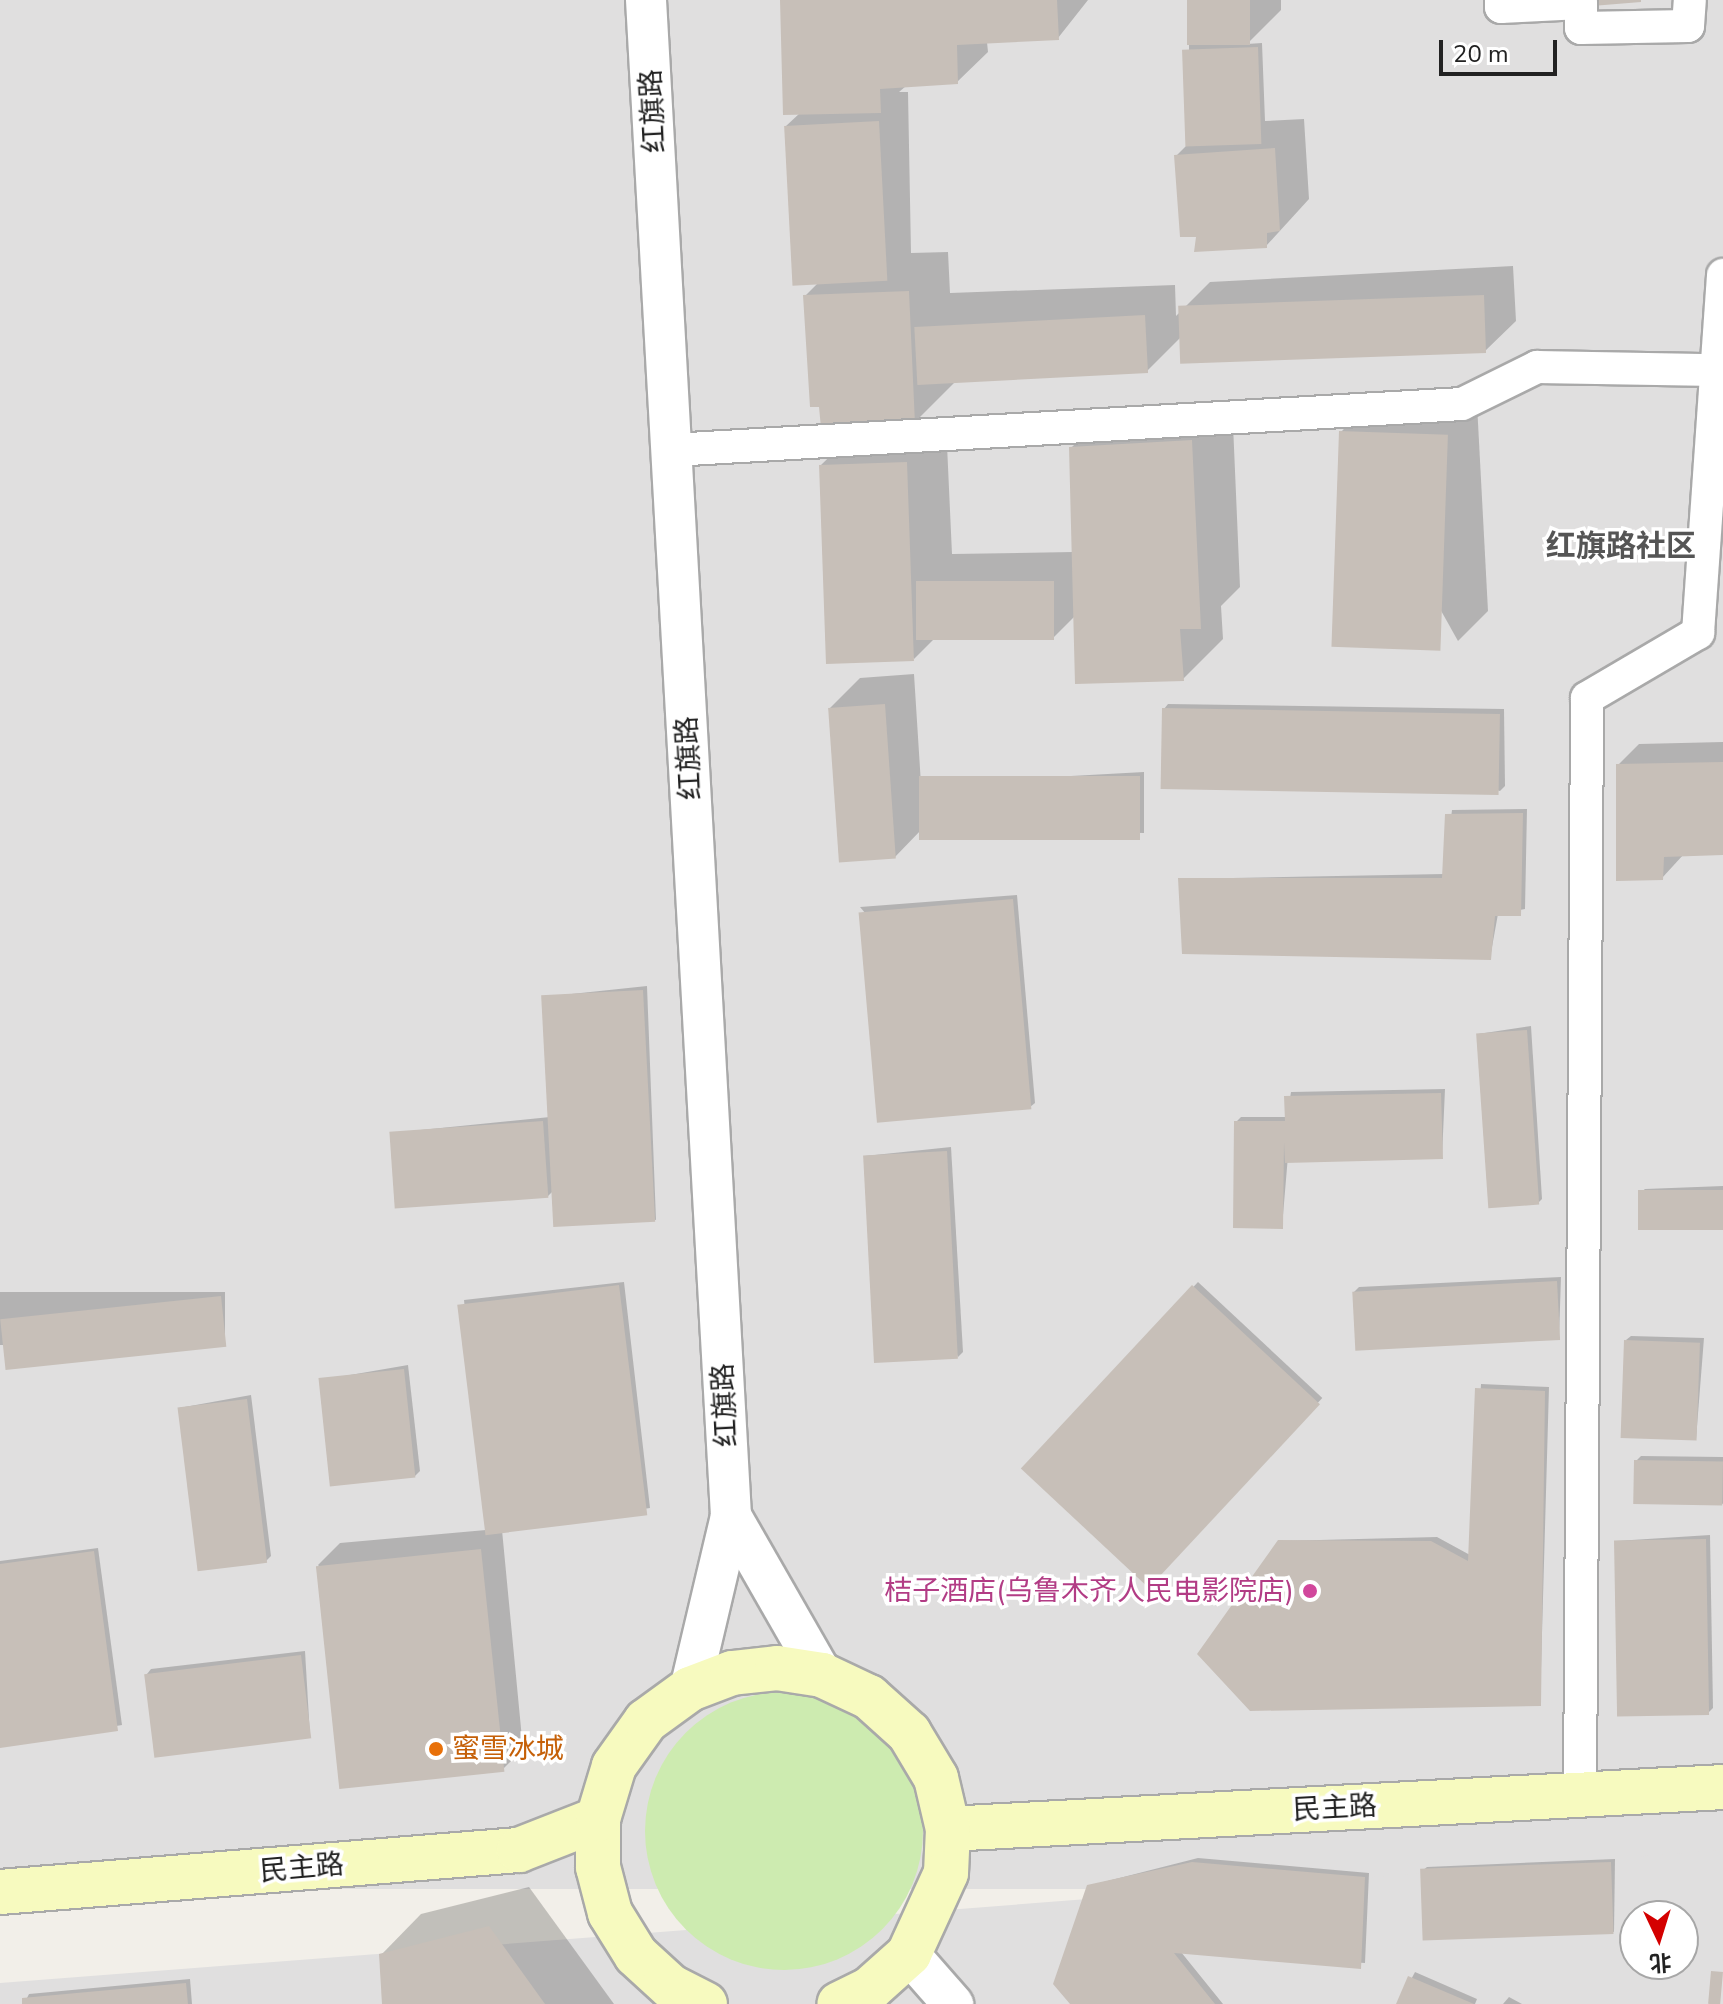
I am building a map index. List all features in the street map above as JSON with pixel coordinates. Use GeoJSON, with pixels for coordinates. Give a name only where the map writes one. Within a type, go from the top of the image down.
{"type":"FeatureCollection","features":[{"type":"Feature","properties":{"kind":"main road"},"geometry":{"type":"LineString","coordinates":[[680,1998],[636,1955],[610,1913],[598,1867],[598,1819],[614,1766],[638,1733],[690,1689],[732,1673],[777,1668],[822,1675],[869,1697],[909,1733],[936,1778],[948,1829],[946,1873],[909,1954],[870,1989],[839,2004]]}},
{"type":"Feature","properties":{"kind":"main road","name":"民主路"},"geometry":{"type":"LineString","coordinates":[[948,1829],[1723,1787]]}},
{"type":"Feature","properties":{"kind":"main road","name":"民主路"},"geometry":{"type":"LineString","coordinates":[[0,1892],[519,1850],[598,1819]]}},
{"type":"Feature","properties":{"kind":"street","name":"红旗路"},"geometry":{"type":"LineString","coordinates":[[646,0],[731,1516]]}},
{"type":"Feature","properties":{"kind":"street"},"geometry":{"type":"LineString","coordinates":[[1501,0],[1501,7],[1581,3],[1581,28],[1688,26],[1690,0]]}},
{"type":"Feature","properties":{"kind":"street"},"geometry":{"type":"LineString","coordinates":[[1580,1794],[1587,698],[1698,633],[1723,275]]}},
{"type":"Feature","properties":{"kind":"street"},"geometry":{"type":"LineString","coordinates":[[672,450],[1462,404],[1537,367],[1716,370]]}},
{"type":"Feature","properties":{"kind":"street"},"geometry":{"type":"LineString","coordinates":[[731,1516],[822,1675]]}},
{"type":"Feature","properties":{"kind":"street"},"geometry":{"type":"LineString","coordinates":[[690,1689],[731,1516]]}},
{"type":"Feature","properties":{"kind":"street"},"geometry":{"type":"LineString","coordinates":[[909,1954],[953,2004]]}},
{"type":"Feature","properties":{"kind":"shaded area"},"geometry":{"type":"Polygon","coordinates":[[[0,0],[1723,0],[1723,1889],[0,1889],[0,0]]]}},
{"type":"Feature","properties":{"kind":"shaded area"},"geometry":{"type":"Polygon","coordinates":[[[1723,1850],[1723,2004],[0,2004],[0,1983],[1723,1850]]]}},
{"type":"Feature","properties":{"kind":"green space"},"geometry":{"type":"Polygon","coordinates":[[[798,1692],[850,1708],[872,1723],[892,1743],[913,1778],[921,1804],[921,1858],[907,1897],[892,1919],[872,1939],[850,1954],[811,1968],[770,1970],[718,1954],[696,1939],[676,1919],[661,1897],[647,1858],[645,1817],[661,1765],[676,1743],[696,1723],[718,1708],[757,1694],[798,1692]]]}},
{"type":"Feature","properties":{"kind":"building"},"geometry":{"type":"Polygon","coordinates":[[[780,0],[1057,0],[1059,40],[957,45],[958,84],[880,89],[881,113],[783,115],[780,0]]]}},
{"type":"Feature","properties":{"kind":"building"},"geometry":{"type":"Polygon","coordinates":[[[1187,0],[1250,0],[1250,45],[1187,45],[1187,0]]]}},
{"type":"Feature","properties":{"kind":"building"},"geometry":{"type":"Polygon","coordinates":[[[1592,0],[1641,0],[1641,2],[1592,6],[1592,0]]]}},
{"type":"Feature","properties":{"kind":"building"},"geometry":{"type":"Polygon","coordinates":[[[1258,47],[1261,144],[1185,147],[1182,50],[1258,47]]]}},
{"type":"Feature","properties":{"kind":"building"},"geometry":{"type":"Polygon","coordinates":[[[879,121],[887,281],[793,286],[784,126],[879,121]]]}},
{"type":"Feature","properties":{"kind":"building"},"geometry":{"type":"Polygon","coordinates":[[[1275,148],[1280,231],[1267,233],[1267,248],[1194,252],[1196,237],[1180,237],[1174,155],[1275,148]]]}},
{"type":"Feature","properties":{"kind":"building"},"geometry":{"type":"Polygon","coordinates":[[[909,291],[915,424],[821,428],[819,407],[810,407],[803,295],[909,291]]]}},
{"type":"Feature","properties":{"kind":"building"},"geometry":{"type":"Polygon","coordinates":[[[1484,295],[1486,353],[1180,364],[1178,306],[1484,295]]]}},
{"type":"Feature","properties":{"kind":"building"},"geometry":{"type":"Polygon","coordinates":[[[1145,315],[1148,373],[917,385],[914,327],[1145,315]]]}},
{"type":"Feature","properties":{"kind":"building"},"geometry":{"type":"Polygon","coordinates":[[[1339,431],[1448,435],[1440,651],[1331,647],[1339,431]]]}},
{"type":"Feature","properties":{"kind":"building"},"geometry":{"type":"Polygon","coordinates":[[[1192,440],[1201,629],[1180,629],[1184,681],[1075,684],[1069,447],[1192,440]]]}},
{"type":"Feature","properties":{"kind":"building"},"geometry":{"type":"Polygon","coordinates":[[[907,462],[914,661],[826,664],[819,465],[907,462]]]}},
{"type":"Feature","properties":{"kind":"building"},"geometry":{"type":"Polygon","coordinates":[[[916,581],[1054,581],[1054,640],[916,640],[916,581]]]}},
{"type":"Feature","properties":{"kind":"building"},"geometry":{"type":"Polygon","coordinates":[[[885,704],[896,859],[839,863],[828,708],[885,704]]]}},
{"type":"Feature","properties":{"kind":"building"},"geometry":{"type":"Polygon","coordinates":[[[1162,708],[1500,714],[1499,795],[1161,789],[1162,708]]]}},
{"type":"Feature","properties":{"kind":"building"},"geometry":{"type":"Polygon","coordinates":[[[1723,762],[1723,855],[1664,857],[1663,880],[1616,881],[1616,764],[1723,762]]]}},
{"type":"Feature","properties":{"kind":"building"},"geometry":{"type":"Polygon","coordinates":[[[919,776],[1140,776],[1140,840],[919,840],[919,776]]]}},
{"type":"Feature","properties":{"kind":"building"},"geometry":{"type":"Polygon","coordinates":[[[1523,813],[1521,916],[1495,916],[1491,960],[1182,954],[1178,878],[1442,878],[1445,814],[1523,813]]]}},
{"type":"Feature","properties":{"kind":"building"},"geometry":{"type":"Polygon","coordinates":[[[1013,899],[1031,1109],[877,1123],[859,913],[1013,899]]]}},
{"type":"Feature","properties":{"kind":"building"},"geometry":{"type":"Polygon","coordinates":[[[643,990],[655,1222],[553,1227],[541,995],[643,990]]]}},
{"type":"Feature","properties":{"kind":"building"},"geometry":{"type":"Polygon","coordinates":[[[1527,1030],[1539,1205],[1488,1208],[1476,1034],[1527,1030]]]}},
{"type":"Feature","properties":{"kind":"building"},"geometry":{"type":"Polygon","coordinates":[[[1441,1093],[1443,1159],[1285,1163],[1284,1142],[1283,1229],[1233,1228],[1234,1121],[1285,1121],[1284,1096],[1441,1093]]]}},
{"type":"Feature","properties":{"kind":"building"},"geometry":{"type":"Polygon","coordinates":[[[543,1121],[548,1198],[395,1209],[389,1132],[543,1121]]]}},
{"type":"Feature","properties":{"kind":"building"},"geometry":{"type":"Polygon","coordinates":[[[947,1151],[958,1359],[874,1363],[863,1155],[947,1151]]]}},
{"type":"Feature","properties":{"kind":"building"},"geometry":{"type":"Polygon","coordinates":[[[1638,1190],[1723,1190],[1723,1230],[1638,1230],[1638,1190]]]}},
{"type":"Feature","properties":{"kind":"building"},"geometry":{"type":"Polygon","coordinates":[[[1557,1281],[1560,1340],[1355,1351],[1352,1292],[1557,1281]]]}},
{"type":"Feature","properties":{"kind":"building"},"geometry":{"type":"Polygon","coordinates":[[[619,1285],[647,1515],[485,1535],[457,1305],[619,1285]]]}},
{"type":"Feature","properties":{"kind":"building"},"geometry":{"type":"Polygon","coordinates":[[[1192,1285],[1320,1404],[1149,1588],[1021,1469],[1192,1285]]]}},
{"type":"Feature","properties":{"kind":"building"},"geometry":{"type":"Polygon","coordinates":[[[221,1296],[226,1347],[6,1370],[0,1319],[221,1296]]]}},
{"type":"Feature","properties":{"kind":"building"},"geometry":{"type":"Polygon","coordinates":[[[1624,1340],[1700,1343],[1697,1441],[1621,1438],[1624,1340]]]}},
{"type":"Feature","properties":{"kind":"building"},"geometry":{"type":"Polygon","coordinates":[[[404,1369],[415,1477],[330,1486],[318,1378],[404,1369]]]}},
{"type":"Feature","properties":{"kind":"building"},"geometry":{"type":"Polygon","coordinates":[[[1475,1388],[1545,1391],[1541,1706],[1250,1711],[1197,1654],[1278,1540],[1431,1541],[1468,1561],[1475,1388]]]}},
{"type":"Feature","properties":{"kind":"building"},"geometry":{"type":"Polygon","coordinates":[[[247,1399],[267,1563],[198,1571],[178,1408],[247,1399]]]}},
{"type":"Feature","properties":{"kind":"building"},"geometry":{"type":"Polygon","coordinates":[[[1634,1460],[1723,1462],[1722,1506],[1633,1504],[1634,1460]]]}},
{"type":"Feature","properties":{"kind":"building"},"geometry":{"type":"Polygon","coordinates":[[[1706,1539],[1709,1715],[1617,1717],[1614,1541],[1706,1539]]]}},
{"type":"Feature","properties":{"kind":"building"},"geometry":{"type":"Polygon","coordinates":[[[481,1549],[504,1772],[339,1789],[316,1566],[481,1549]]]}},
{"type":"Feature","properties":{"kind":"building"},"geometry":{"type":"Polygon","coordinates":[[[94,1551],[118,1731],[0,1748],[0,1564],[94,1551]]]}},
{"type":"Feature","properties":{"kind":"building"},"geometry":{"type":"Polygon","coordinates":[[[301,1655],[311,1738],[154,1758],[144,1674],[301,1655]]]}},
{"type":"Feature","properties":{"kind":"building"},"geometry":{"type":"Polygon","coordinates":[[[1192,1862],[1365,1877],[1361,1969],[1174,1953],[1215,2004],[1070,2004],[1053,1984],[1087,1885],[1192,1862]]]}},
{"type":"Feature","properties":{"kind":"building"},"geometry":{"type":"Polygon","coordinates":[[[1611,1862],[1614,1934],[1423,1941],[1420,1869],[1611,1862]]]}},
{"type":"Feature","properties":{"kind":"building"},"geometry":{"type":"Polygon","coordinates":[[[489,1926],[545,2004],[382,2004],[379,1954],[489,1926]]]}},
{"type":"Feature","properties":{"kind":"building"},"geometry":{"type":"Polygon","coordinates":[[[1711,1971],[1723,1972],[1720,2004],[1708,2004],[1711,1971]]]}},
{"type":"Feature","properties":{"kind":"building"},"geometry":{"type":"Polygon","coordinates":[[[1408,1976],[1474,2004],[1396,2004],[1408,1976]]]}},
{"type":"Feature","properties":{"kind":"building"},"geometry":{"type":"Polygon","coordinates":[[[186,1983],[188,2004],[22,2004],[22,1998],[186,1983]]]}},
{"type":"Feature","properties":{"kind":"place","name":"桔子酒店(乌鲁木齐人民电影院店)"},"geometry":{"type":"Point","coordinates":[1310,1591]}},
{"type":"Feature","properties":{"kind":"place","name":"蜜雪冰城"},"geometry":{"type":"Point","coordinates":[436,1749]}},
{"type":"Feature","properties":{"kind":"district","name":"红旗路社区"},"geometry":{"type":"Point","coordinates":[1621,547]}}]}
